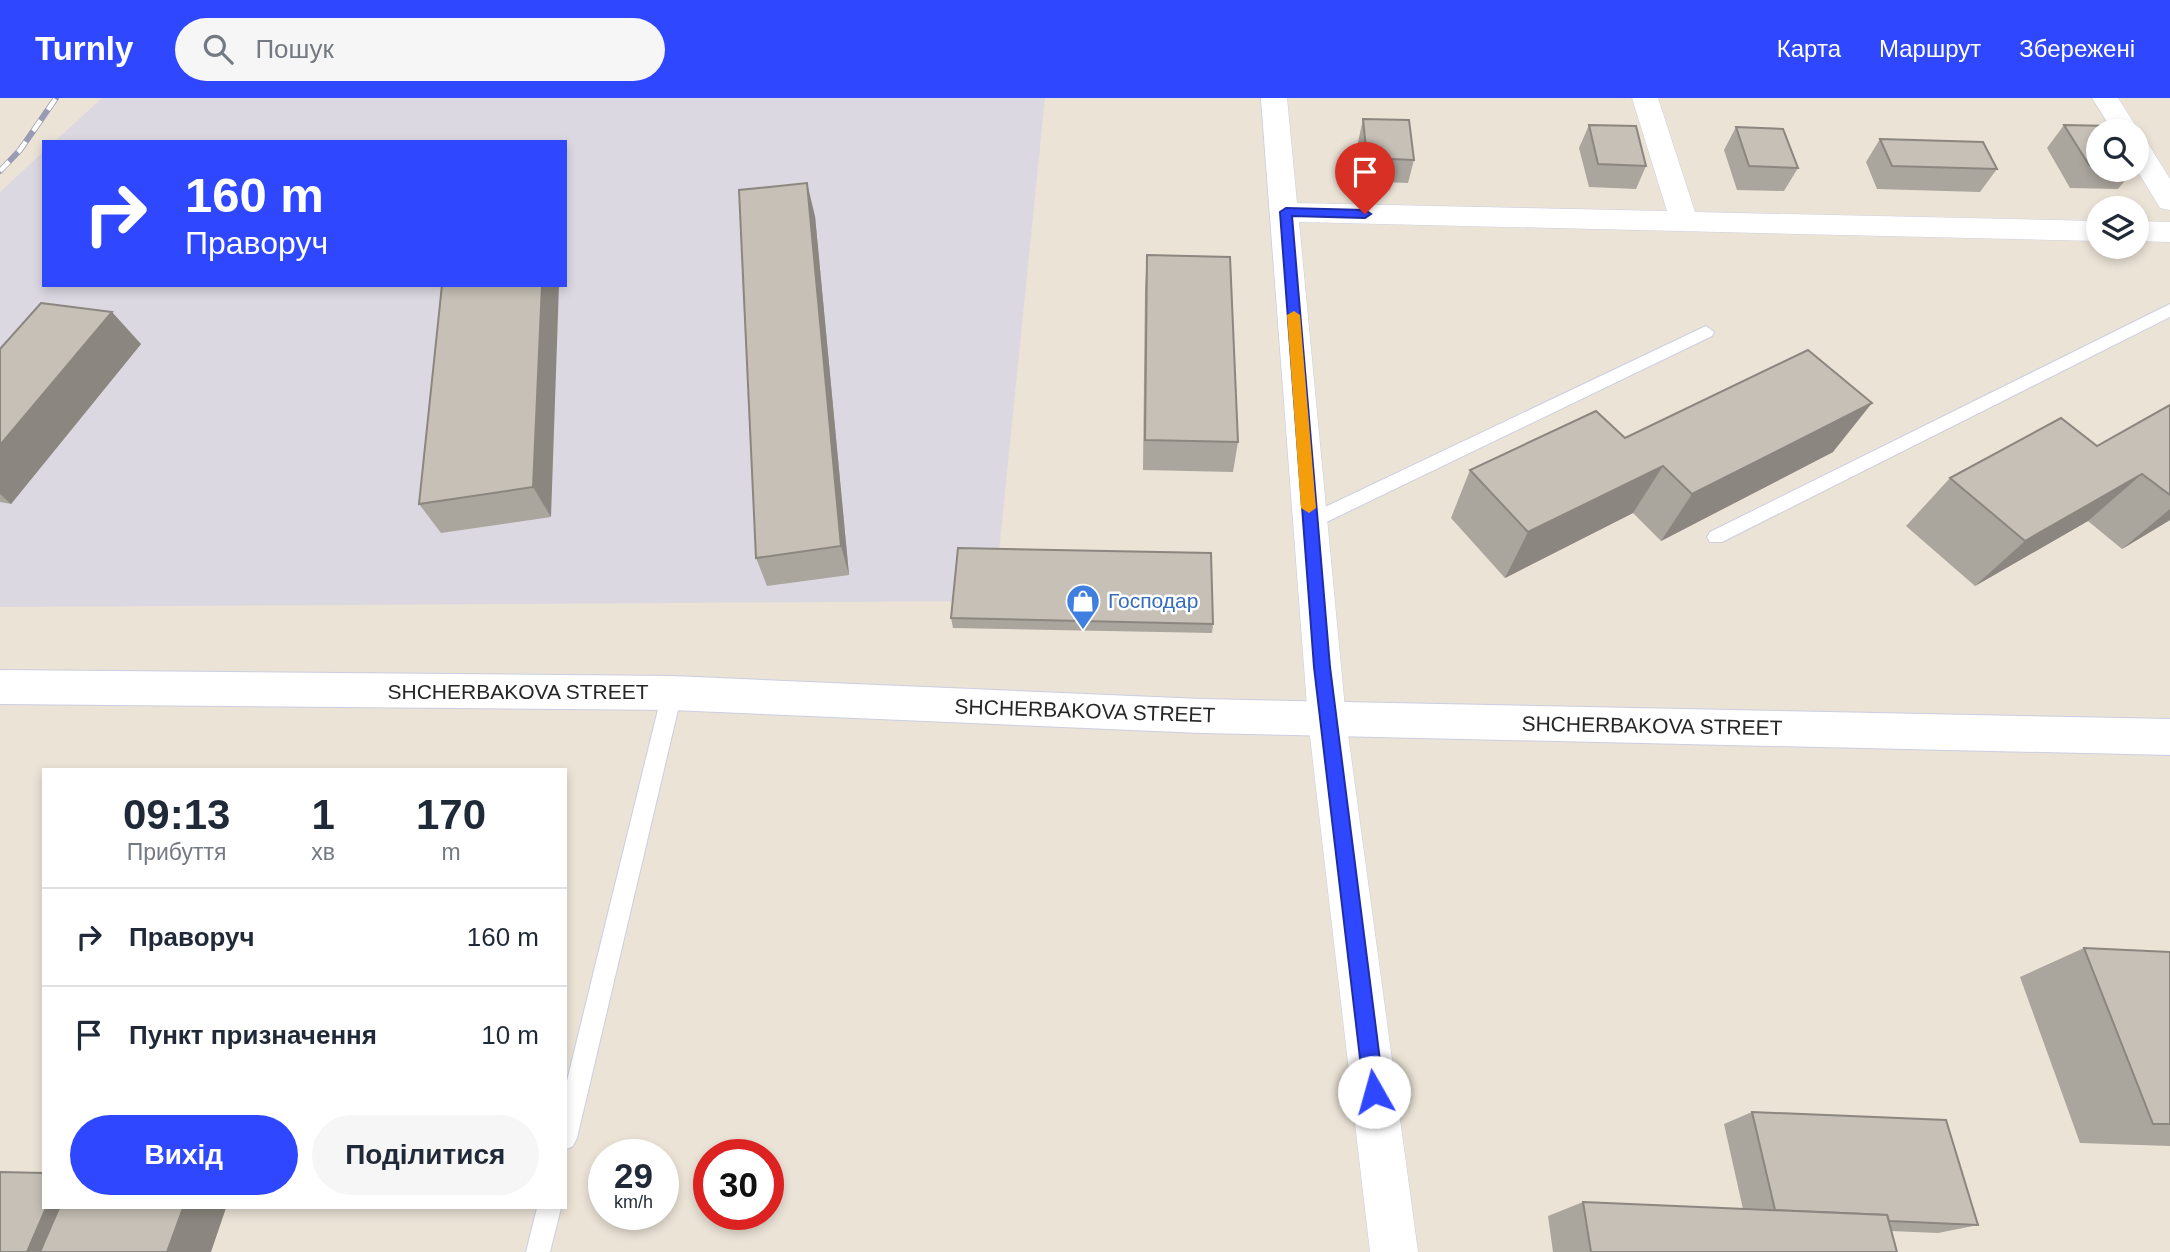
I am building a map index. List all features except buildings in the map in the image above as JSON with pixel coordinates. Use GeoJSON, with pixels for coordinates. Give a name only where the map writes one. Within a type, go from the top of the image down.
{"type":"FeatureCollection","features":[{"type":"Feature","properties":{"kind":"street"},"geometry":{"type":"LineString","coordinates":[[1275,98],[1327,719],[1394,1252]]}},
{"type":"Feature","properties":{"kind":"street"},"geometry":{"type":"LineString","coordinates":[[1645,98],[1684,221]]}},
{"type":"Feature","properties":{"kind":"street"},"geometry":{"type":"LineString","coordinates":[[2105,98],[2118,119]]}},
{"type":"Feature","properties":{"kind":"street"},"geometry":{"type":"LineString","coordinates":[[2149,167],[2170,201]]}},
{"type":"Feature","properties":{"kind":"street"},"geometry":{"type":"LineString","coordinates":[[1286,212],[2086,230]]}},
{"type":"Feature","properties":{"kind":"street"},"geometry":{"type":"LineString","coordinates":[[2149,231],[2170,232]]}},
{"type":"Feature","properties":{"kind":"street","name":"SHCHERBAKOVA STREET"},"geometry":{"type":"LineString","coordinates":[[0,687],[672,693],[1201,716],[2170,737]]}},
{"type":"Feature","properties":{"kind":"lane"},"geometry":{"type":"LineString","coordinates":[[1716,537],[2170,310]]}},
{"type":"Feature","properties":{"kind":"lane"},"geometry":{"type":"LineString","coordinates":[[1310,522],[1706,332]]}},
{"type":"Feature","properties":{"kind":"lane"},"geometry":{"type":"LineString","coordinates":[[567,1130],[672,693]]}},
{"type":"Feature","properties":{"kind":"lane"},"geometry":{"type":"LineString","coordinates":[[538,1252],[549,1209]]}},
{"type":"Feature","properties":{"kind":"shaded area"},"geometry":{"type":"Polygon","coordinates":[[[102,98],[1045,98],[994,601],[0,607],[0,192],[42,153],[42,287],[567,287],[567,140],[56,140],[102,98]]]}},
{"type":"Feature","properties":{"kind":"railway"},"geometry":{"type":"LineString","coordinates":[[0,171],[20,150],[56,98]]}},
{"type":"Feature","properties":{"kind":"slow traffic"},"geometry":{"type":"LineString","coordinates":[[1294,315],[1309,508]]}},
{"type":"Feature","properties":{"kind":"place","name":"Господар"},"geometry":{"type":"Point","coordinates":[1083,631]}},
{"type":"Feature","properties":{"kind":"route"},"geometry":{"type":"LineString","coordinates":[[1365,214],[1286,212],[1327,719],[1374,1092]]}}]}
